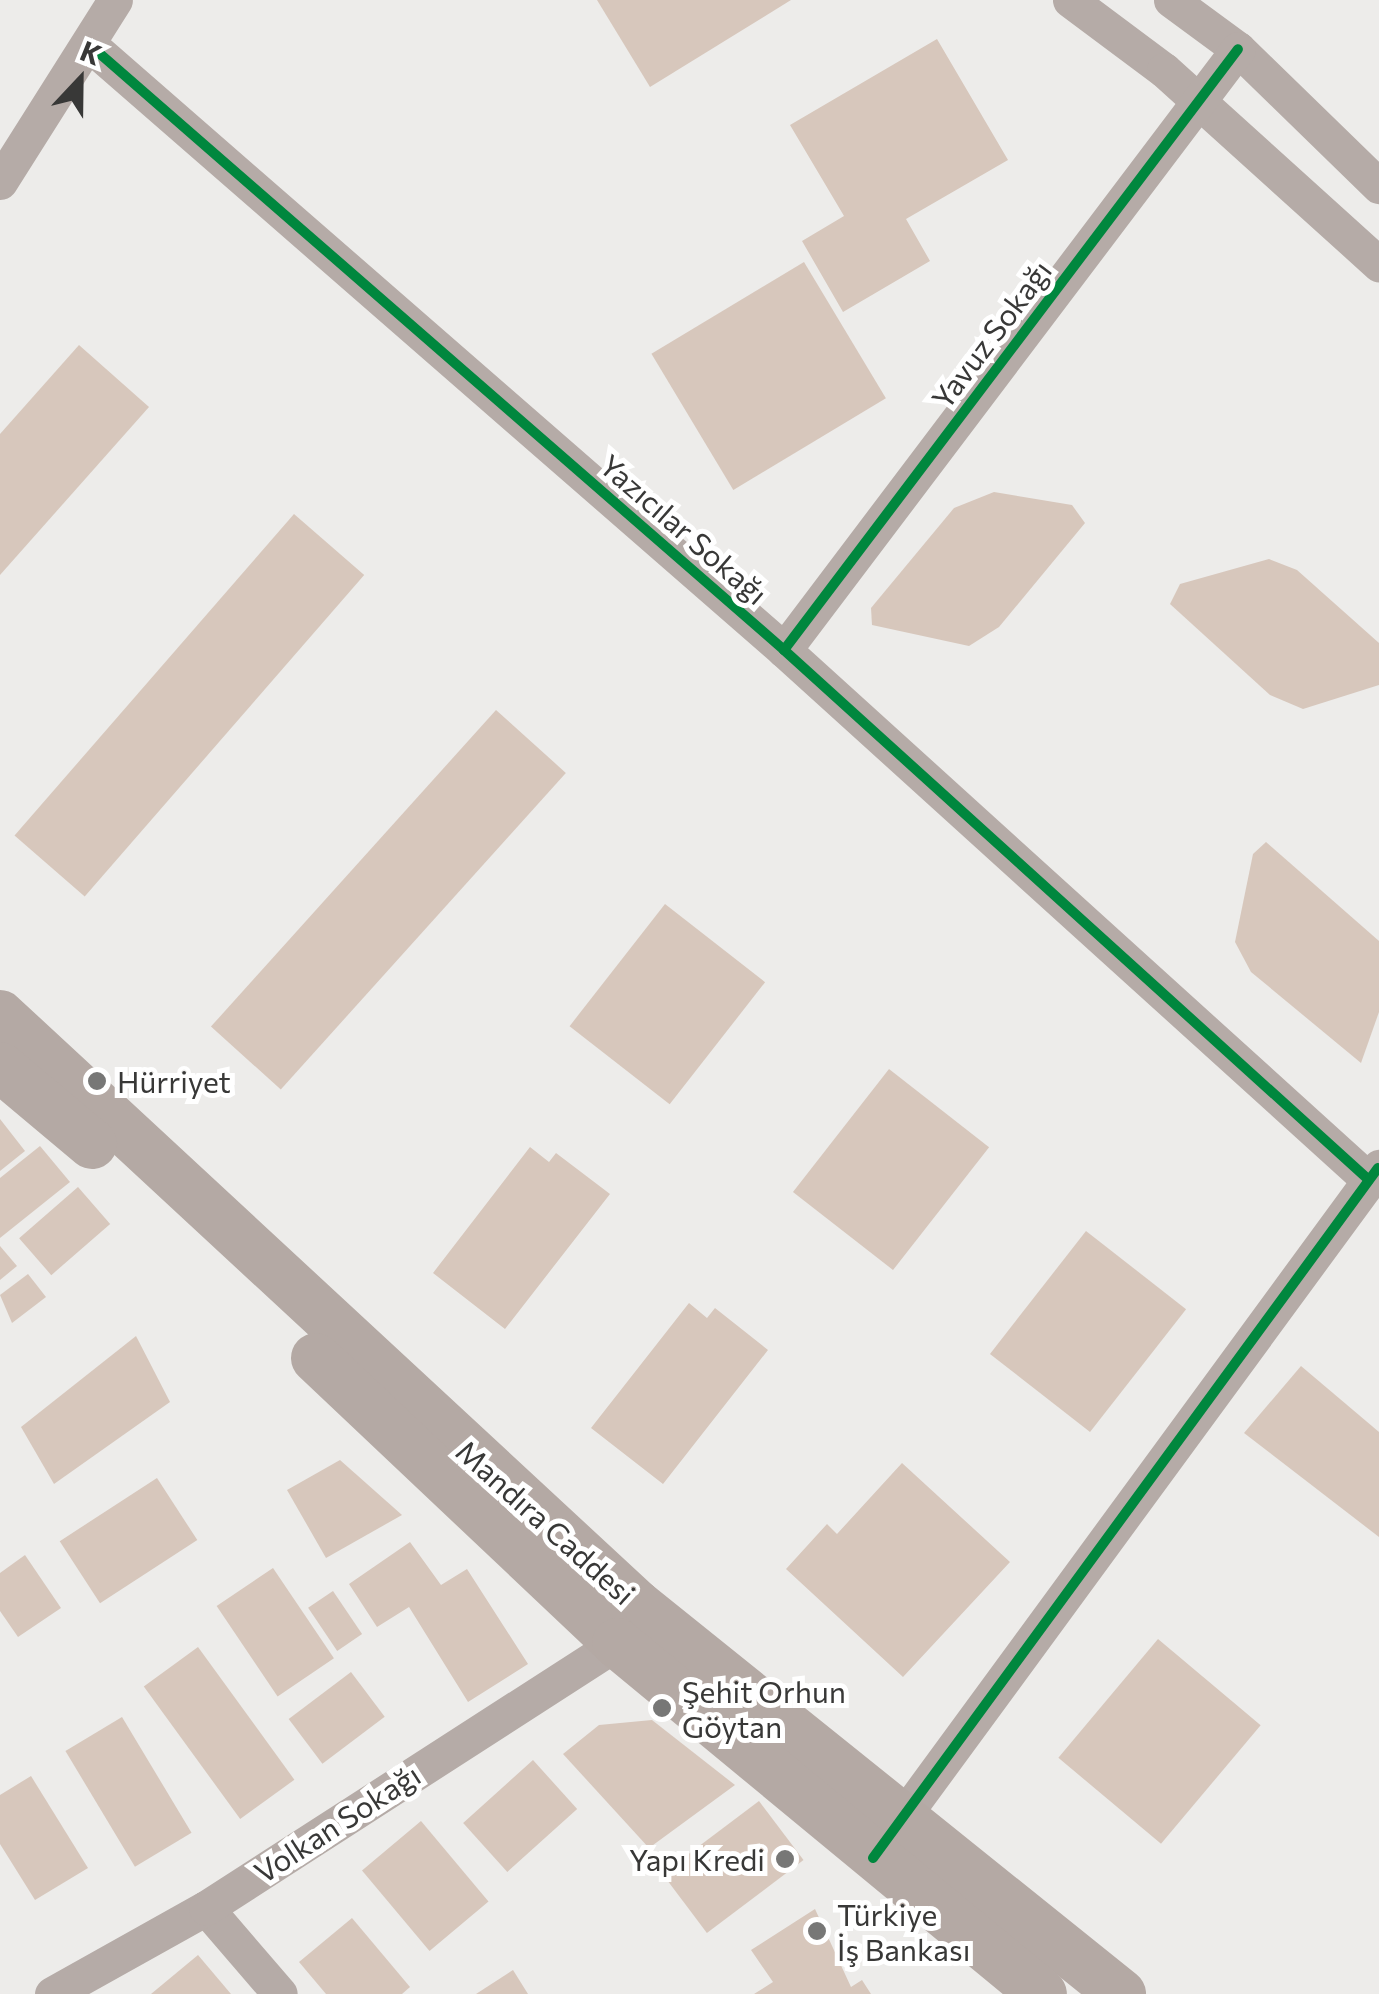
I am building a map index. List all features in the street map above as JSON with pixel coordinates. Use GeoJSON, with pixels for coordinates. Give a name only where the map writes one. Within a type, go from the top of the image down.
{"type":"FeatureCollection","features":[{"type":"Feature","properties":{"kind":"main road","name":"Mandıra Caddesi"},"geometry":{"type":"LineString","coordinates":[[0,1014],[637,1604],[887,1840],[1042,1994]]}},
{"type":"Feature","properties":{"kind":"main road","name":"Mandıra Caddesi"},"geometry":{"type":"LineString","coordinates":[[0,1067],[618,1643],[887,1840],[1122,1994]]}},
{"type":"Feature","properties":{"kind":"street"},"geometry":{"type":"LineString","coordinates":[[0,182],[92,46],[115,0]]}},
{"type":"Feature","properties":{"kind":"street"},"geometry":{"type":"LineString","coordinates":[[1070,0],[1199,101],[1379,264]]}},
{"type":"Feature","properties":{"kind":"street"},"geometry":{"type":"LineString","coordinates":[[1171,0],[1238,50],[1379,186]]}},
{"type":"Feature","properties":{"kind":"street","name":"Yazıcılar Sokağı"},"geometry":{"type":"LineString","coordinates":[[92,46],[784,650],[1374,1173]]}},
{"type":"Feature","properties":{"kind":"street","name":"Yavuz Sokağı"},"geometry":{"type":"LineString","coordinates":[[784,650],[1238,50]]}},
{"type":"Feature","properties":{"kind":"street"},"geometry":{"type":"LineString","coordinates":[[887,1840],[1374,1173]]}},
{"type":"Feature","properties":{"kind":"street","name":"Volkan Sokağı"},"geometry":{"type":"LineString","coordinates":[[52,1994],[206,1908],[618,1643]]}},
{"type":"Feature","properties":{"kind":"street"},"geometry":{"type":"LineString","coordinates":[[206,1908],[280,1994]]}},
{"type":"Feature","properties":{"kind":"building"},"geometry":{"type":"Polygon","coordinates":[[[597,0],[791,0],[650,87],[597,0]]]}},
{"type":"Feature","properties":{"kind":"building"},"geometry":{"type":"Polygon","coordinates":[[[937,39],[1008,160],[906,219],[930,261],[843,312],[802,241],[844,216],[790,125],[937,39]]]}},
{"type":"Feature","properties":{"kind":"building"},"geometry":{"type":"Polygon","coordinates":[[[804,262],[886,398],[733,490],[651,354],[804,262]]]}},
{"type":"Feature","properties":{"kind":"building"},"geometry":{"type":"Polygon","coordinates":[[[79,345],[149,407],[0,575],[0,434],[79,345]]]}},
{"type":"Feature","properties":{"kind":"building"},"geometry":{"type":"Polygon","coordinates":[[[994,492],[1072,505],[1085,523],[999,627],[969,646],[872,625],[871,608],[954,508],[994,492]]]}},
{"type":"Feature","properties":{"kind":"building"},"geometry":{"type":"Polygon","coordinates":[[[294,514],[364,575],[85,897],[15,836],[294,514]]]}},
{"type":"Feature","properties":{"kind":"building"},"geometry":{"type":"Polygon","coordinates":[[[1269,559],[1297,570],[1379,643],[1379,685],[1303,709],[1270,695],[1170,604],[1180,584],[1269,559]]]}},
{"type":"Feature","properties":{"kind":"building"},"geometry":{"type":"Polygon","coordinates":[[[496,710],[566,773],[281,1089],[211,1027],[496,710]]]}},
{"type":"Feature","properties":{"kind":"building"},"geometry":{"type":"Polygon","coordinates":[[[1266,842],[1379,941],[1379,1012],[1361,1063],[1251,972],[1235,942],[1253,854],[1266,842]]]}},
{"type":"Feature","properties":{"kind":"building"},"geometry":{"type":"Polygon","coordinates":[[[665,904],[765,982],[670,1104],[570,1026],[665,904]]]}},
{"type":"Feature","properties":{"kind":"building"},"geometry":{"type":"Polygon","coordinates":[[[889,1069],[989,1147],[893,1270],[793,1192],[889,1069]]]}},
{"type":"Feature","properties":{"kind":"building"},"geometry":{"type":"Polygon","coordinates":[[[0,1119],[25,1151],[0,1171],[0,1119]]]}},
{"type":"Feature","properties":{"kind":"building"},"geometry":{"type":"Polygon","coordinates":[[[40,1146],[70,1182],[0,1238],[0,1178],[40,1146]]]}},
{"type":"Feature","properties":{"kind":"building"},"geometry":{"type":"Polygon","coordinates":[[[530,1147],[549,1162],[556,1153],[610,1194],[505,1329],[433,1273],[530,1147]]]}},
{"type":"Feature","properties":{"kind":"building"},"geometry":{"type":"Polygon","coordinates":[[[78,1187],[110,1224],[51,1275],[19,1238],[78,1187]]]}},
{"type":"Feature","properties":{"kind":"building"},"geometry":{"type":"Polygon","coordinates":[[[1086,1231],[1186,1309],[1090,1432],[990,1354],[1086,1231]]]}},
{"type":"Feature","properties":{"kind":"building"},"geometry":{"type":"Polygon","coordinates":[[[0,1246],[17,1266],[0,1280],[0,1246]]]}},
{"type":"Feature","properties":{"kind":"building"},"geometry":{"type":"Polygon","coordinates":[[[28,1274],[46,1297],[12,1323],[0,1295],[28,1274]]]}},
{"type":"Feature","properties":{"kind":"building"},"geometry":{"type":"Polygon","coordinates":[[[689,1303],[707,1318],[715,1308],[768,1350],[663,1484],[591,1428],[689,1303]]]}},
{"type":"Feature","properties":{"kind":"building"},"geometry":{"type":"Polygon","coordinates":[[[136,1336],[170,1402],[54,1484],[21,1427],[136,1336]]]}},
{"type":"Feature","properties":{"kind":"building"},"geometry":{"type":"Polygon","coordinates":[[[1301,1366],[1379,1432],[1379,1537],[1244,1433],[1301,1366]]]}},
{"type":"Feature","properties":{"kind":"building"},"geometry":{"type":"Polygon","coordinates":[[[340,1460],[402,1515],[326,1558],[287,1490],[340,1460]]]}},
{"type":"Feature","properties":{"kind":"building"},"geometry":{"type":"Polygon","coordinates":[[[902,1463],[1010,1562],[903,1677],[786,1569],[827,1524],[837,1534],[902,1463]]]}},
{"type":"Feature","properties":{"kind":"building"},"geometry":{"type":"Polygon","coordinates":[[[157,1478],[197,1540],[100,1603],[60,1541],[157,1478]]]}},
{"type":"Feature","properties":{"kind":"building"},"geometry":{"type":"Polygon","coordinates":[[[410,1542],[441,1585],[467,1569],[528,1664],[468,1702],[409,1607],[377,1627],[349,1584],[410,1542]]]}},
{"type":"Feature","properties":{"kind":"building"},"geometry":{"type":"Polygon","coordinates":[[[25,1555],[61,1608],[18,1637],[0,1611],[0,1573],[25,1555]]]}},
{"type":"Feature","properties":{"kind":"building"},"geometry":{"type":"Polygon","coordinates":[[[273,1568],[334,1658],[278,1696],[217,1606],[273,1568]]]}},
{"type":"Feature","properties":{"kind":"building"},"geometry":{"type":"Polygon","coordinates":[[[333,1591],[362,1634],[337,1651],[308,1608],[333,1591]]]}},
{"type":"Feature","properties":{"kind":"building"},"geometry":{"type":"Polygon","coordinates":[[[1158,1639],[1261,1725],[1161,1844],[1058,1758],[1158,1639]]]}},
{"type":"Feature","properties":{"kind":"building"},"geometry":{"type":"Polygon","coordinates":[[[198,1647],[294,1780],[240,1819],[144,1686],[198,1647]]]}},
{"type":"Feature","properties":{"kind":"building"},"geometry":{"type":"Polygon","coordinates":[[[351,1672],[385,1717],[322,1764],[289,1719],[351,1672]]]}},
{"type":"Feature","properties":{"kind":"building"},"geometry":{"type":"Polygon","coordinates":[[[122,1717],[192,1833],[135,1867],[65,1751],[122,1717]]]}},
{"type":"Feature","properties":{"kind":"building"},"geometry":{"type":"Polygon","coordinates":[[[652,1720],[735,1785],[649,1848],[563,1754],[599,1725],[652,1720]]]}},
{"type":"Feature","properties":{"kind":"building"},"geometry":{"type":"Polygon","coordinates":[[[533,1760],[577,1809],[507,1872],[463,1823],[533,1760]]]}},
{"type":"Feature","properties":{"kind":"building"},"geometry":{"type":"Polygon","coordinates":[[[31,1776],[88,1868],[35,1900],[0,1844],[0,1795],[31,1776]]]}},
{"type":"Feature","properties":{"kind":"building"},"geometry":{"type":"Polygon","coordinates":[[[759,1801],[804,1860],[707,1933],[662,1874],[759,1801]]]}},
{"type":"Feature","properties":{"kind":"building"},"geometry":{"type":"Polygon","coordinates":[[[421,1821],[488,1901],[430,1951],[362,1870],[421,1821]]]}},
{"type":"Feature","properties":{"kind":"building"},"geometry":{"type":"Polygon","coordinates":[[[815,1909],[851,1987],[862,1980],[871,1994],[754,1994],[773,1982],[751,1950],[815,1909]]]}},
{"type":"Feature","properties":{"kind":"building"},"geometry":{"type":"Polygon","coordinates":[[[352,1918],[410,1987],[402,1994],[326,1994],[299,1962],[352,1918]]]}},
{"type":"Feature","properties":{"kind":"building"},"geometry":{"type":"Polygon","coordinates":[[[198,1955],[231,1994],[151,1994],[198,1955]]]}},
{"type":"Feature","properties":{"kind":"building"},"geometry":{"type":"Polygon","coordinates":[[[513,1970],[528,1994],[476,1994],[513,1970]]]}},
{"type":"Feature","properties":{"kind":"cycle path"},"geometry":{"type":"LineString","coordinates":[[91,46],[784,650],[1369,1180]]}},
{"type":"Feature","properties":{"kind":"cycle path"},"geometry":{"type":"LineString","coordinates":[[784,650],[1238,49]]}},
{"type":"Feature","properties":{"kind":"cycle path"},"geometry":{"type":"LineString","coordinates":[[873,1858],[1378,1168]]}},
{"type":"Feature","properties":{"kind":"place","name":"Hürriyet"},"geometry":{"type":"Point","coordinates":[97,1081]}},
{"type":"Feature","properties":{"kind":"place","name":"Şehit Orhun Göytan"},"geometry":{"type":"Point","coordinates":[662,1708]}},
{"type":"Feature","properties":{"kind":"place","name":"Yapı Kredi"},"geometry":{"type":"Point","coordinates":[785,1859]}},
{"type":"Feature","properties":{"kind":"place","name":"Türkiye İş Bankası"},"geometry":{"type":"Point","coordinates":[817,1931]}}]}
